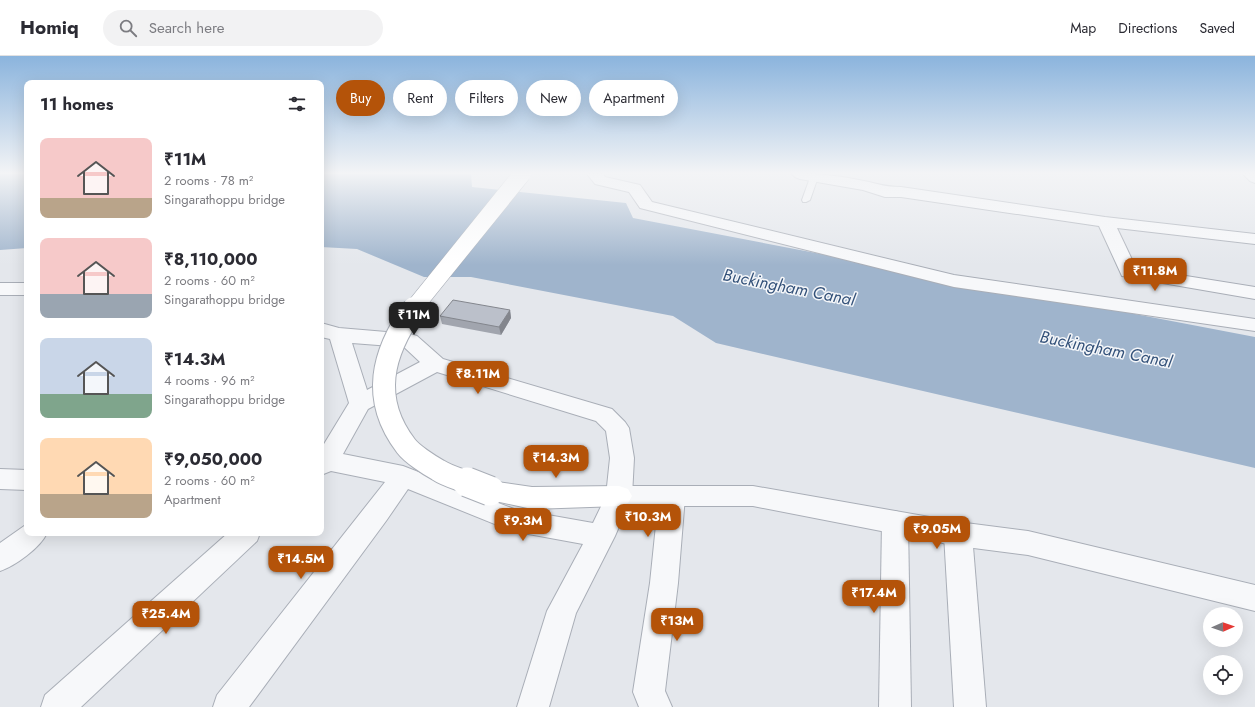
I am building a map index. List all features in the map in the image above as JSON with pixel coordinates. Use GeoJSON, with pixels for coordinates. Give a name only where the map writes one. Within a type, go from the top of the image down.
{"type":"FeatureCollection","features":[{"type":"Feature","properties":{"kind":"main road"},"geometry":{"type":"LineString","coordinates":[[497,204],[421,298],[400,328],[386,365],[383,389],[389,418],[407,447],[439,471],[490,491],[532,498],[619,496]]}},
{"type":"Feature","properties":{"kind":"street"},"geometry":{"type":"LineString","coordinates":[[646,204],[954,280],[1255,325]]}},
{"type":"Feature","properties":{"kind":"street"},"geometry":{"type":"LineString","coordinates":[[986,204],[1106,222],[1255,239]]}},
{"type":"Feature","properties":{"kind":"street"},"geometry":{"type":"LineString","coordinates":[[1106,222],[1130,272],[1255,293]]}},
{"type":"Feature","properties":{"kind":"street"},"geometry":{"type":"LineString","coordinates":[[0,289],[24,289]]}},
{"type":"Feature","properties":{"kind":"street"},"geometry":{"type":"LineString","coordinates":[[360,402],[330,332],[410,341],[435,364],[604,415],[617,428],[622,458],[619,496],[601,536],[562,611],[532,707]]}},
{"type":"Feature","properties":{"kind":"street"},"geometry":{"type":"LineString","coordinates":[[324,459],[360,402],[435,364]]}},
{"type":"Feature","properties":{"kind":"street"},"geometry":{"type":"LineString","coordinates":[[324,461],[403,476],[512,520],[601,536]]}},
{"type":"Feature","properties":{"kind":"street"},"geometry":{"type":"LineString","coordinates":[[229,707],[373,520],[403,476]]}},
{"type":"Feature","properties":{"kind":"street"},"geometry":{"type":"LineString","coordinates":[[0,479],[24,480]]}},
{"type":"Feature","properties":{"kind":"street"},"geometry":{"type":"LineString","coordinates":[[619,496],[753,496],[958,534],[1028,543],[1254,600]]}},
{"type":"Feature","properties":{"kind":"street"},"geometry":{"type":"LineString","coordinates":[[656,707],[649,692],[664,583],[672,496]]}},
{"type":"Feature","properties":{"kind":"street"},"geometry":{"type":"LineString","coordinates":[[895,522],[895,707]]}},
{"type":"Feature","properties":{"kind":"street"},"geometry":{"type":"LineString","coordinates":[[958,534],[970,707]]}},
{"type":"Feature","properties":{"kind":"street"},"geometry":{"type":"LineString","coordinates":[[0,559],[30,536]]}},
{"type":"Feature","properties":{"kind":"street"},"geometry":{"type":"LineString","coordinates":[[57,707],[244,536]]}},
{"type":"Feature","properties":{"kind":"water"},"geometry":{"type":"Polygon","coordinates":[[[0,204],[24,204],[24,248],[0,250],[0,204]]]}},
{"type":"Feature","properties":{"kind":"water","name":"Buckingham Canal"},"geometry":{"type":"Polygon","coordinates":[[[324,204],[627,204],[633,218],[1255,337],[1255,468],[716,343],[673,316],[471,277],[424,277],[357,249],[324,247],[324,204]]]}},
{"type":"Feature","properties":{"kind":"building"},"geometry":{"type":"Polygon","coordinates":[[[453,300],[510,310],[499,327],[440,316],[453,300]]]}}]}
